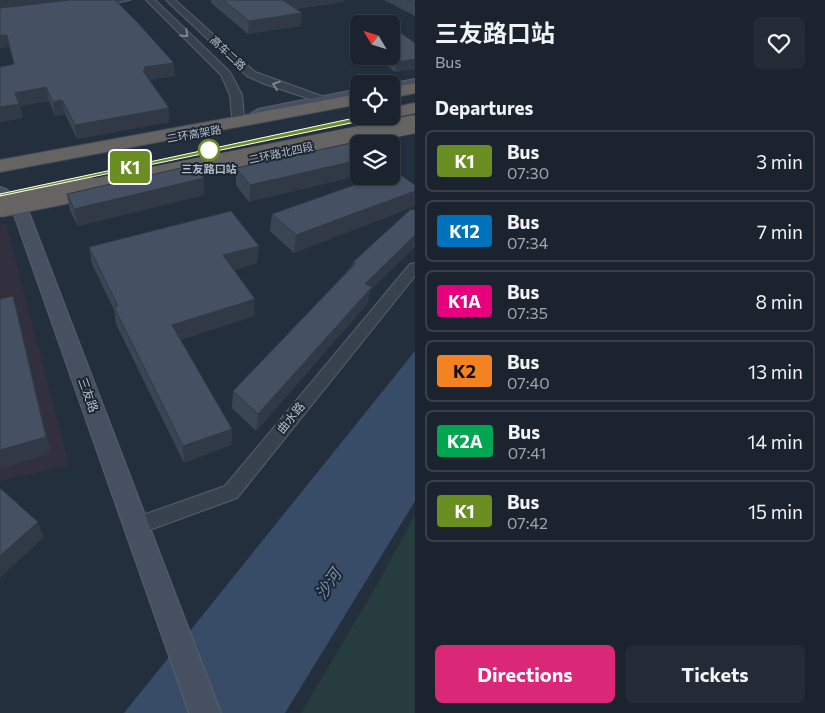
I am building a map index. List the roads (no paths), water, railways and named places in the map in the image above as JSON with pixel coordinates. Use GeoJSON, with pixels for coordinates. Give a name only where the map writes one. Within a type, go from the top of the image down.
{"type":"FeatureCollection","features":[{"type":"Feature","properties":{"kind":"highway"},"geometry":{"type":"LineString","coordinates":[[400,91],[415,88]]}},
{"type":"Feature","properties":{"kind":"highway"},"geometry":{"type":"LineString","coordinates":[[400,96],[415,94]]}},
{"type":"Feature","properties":{"kind":"highway"},"geometry":{"type":"LineString","coordinates":[[0,166],[350,101]]}},
{"type":"Feature","properties":{"kind":"highway","name":"二环高架路"},"geometry":{"type":"LineString","coordinates":[[0,170],[350,106]]}},
{"type":"Feature","properties":{"kind":"highway"},"geometry":{"type":"LineString","coordinates":[[400,111],[415,108]]}},
{"type":"Feature","properties":{"kind":"highway","name":"二环高架路"},"geometry":{"type":"LineString","coordinates":[[0,193],[350,121]]}},
{"type":"Feature","properties":{"kind":"highway"},"geometry":{"type":"LineString","coordinates":[[6,208],[415,124]]}},
{"type":"Feature","properties":{"kind":"main road"},"geometry":{"type":"LineString","coordinates":[[400,86],[415,83]]}},
{"type":"Feature","properties":{"kind":"main road"},"geometry":{"type":"LineString","coordinates":[[0,160],[350,95]]}},
{"type":"Feature","properties":{"kind":"main road","name":"二环路北四段"},"geometry":{"type":"LineString","coordinates":[[6,208],[370,135],[415,132]]}},
{"type":"Feature","properties":{"kind":"main road"},"geometry":{"type":"LineString","coordinates":[[0,193],[6,208]]}},
{"type":"Feature","properties":{"kind":"main road","name":"三友路"},"geometry":{"type":"LineString","coordinates":[[6,208],[136,526],[205,713]]}},
{"type":"Feature","properties":{"kind":"street"},"geometry":{"type":"LineString","coordinates":[[88,5],[127,0]]}},
{"type":"Feature","properties":{"kind":"street","name":"高车二路"},"geometry":{"type":"LineString","coordinates":[[150,0],[226,74],[236,95],[238,116]]}},
{"type":"Feature","properties":{"kind":"street","name":"高车二路"},"geometry":{"type":"LineString","coordinates":[[170,0],[251,74],[322,100]]}},
{"type":"Feature","properties":{"kind":"street","name":"曲水路"},"geometry":{"type":"LineString","coordinates":[[136,526],[231,492],[415,267]]}},
{"type":"Feature","properties":{"kind":"water","name":"沙河"},"geometry":{"type":"Polygon","coordinates":[[[415,351],[415,501],[285,713],[124,713],[415,351]]]}},
{"type":"Feature","properties":{"kind":"place","name":"三友路口站"},"geometry":{"type":"Point","coordinates":[209,150]}}]}
